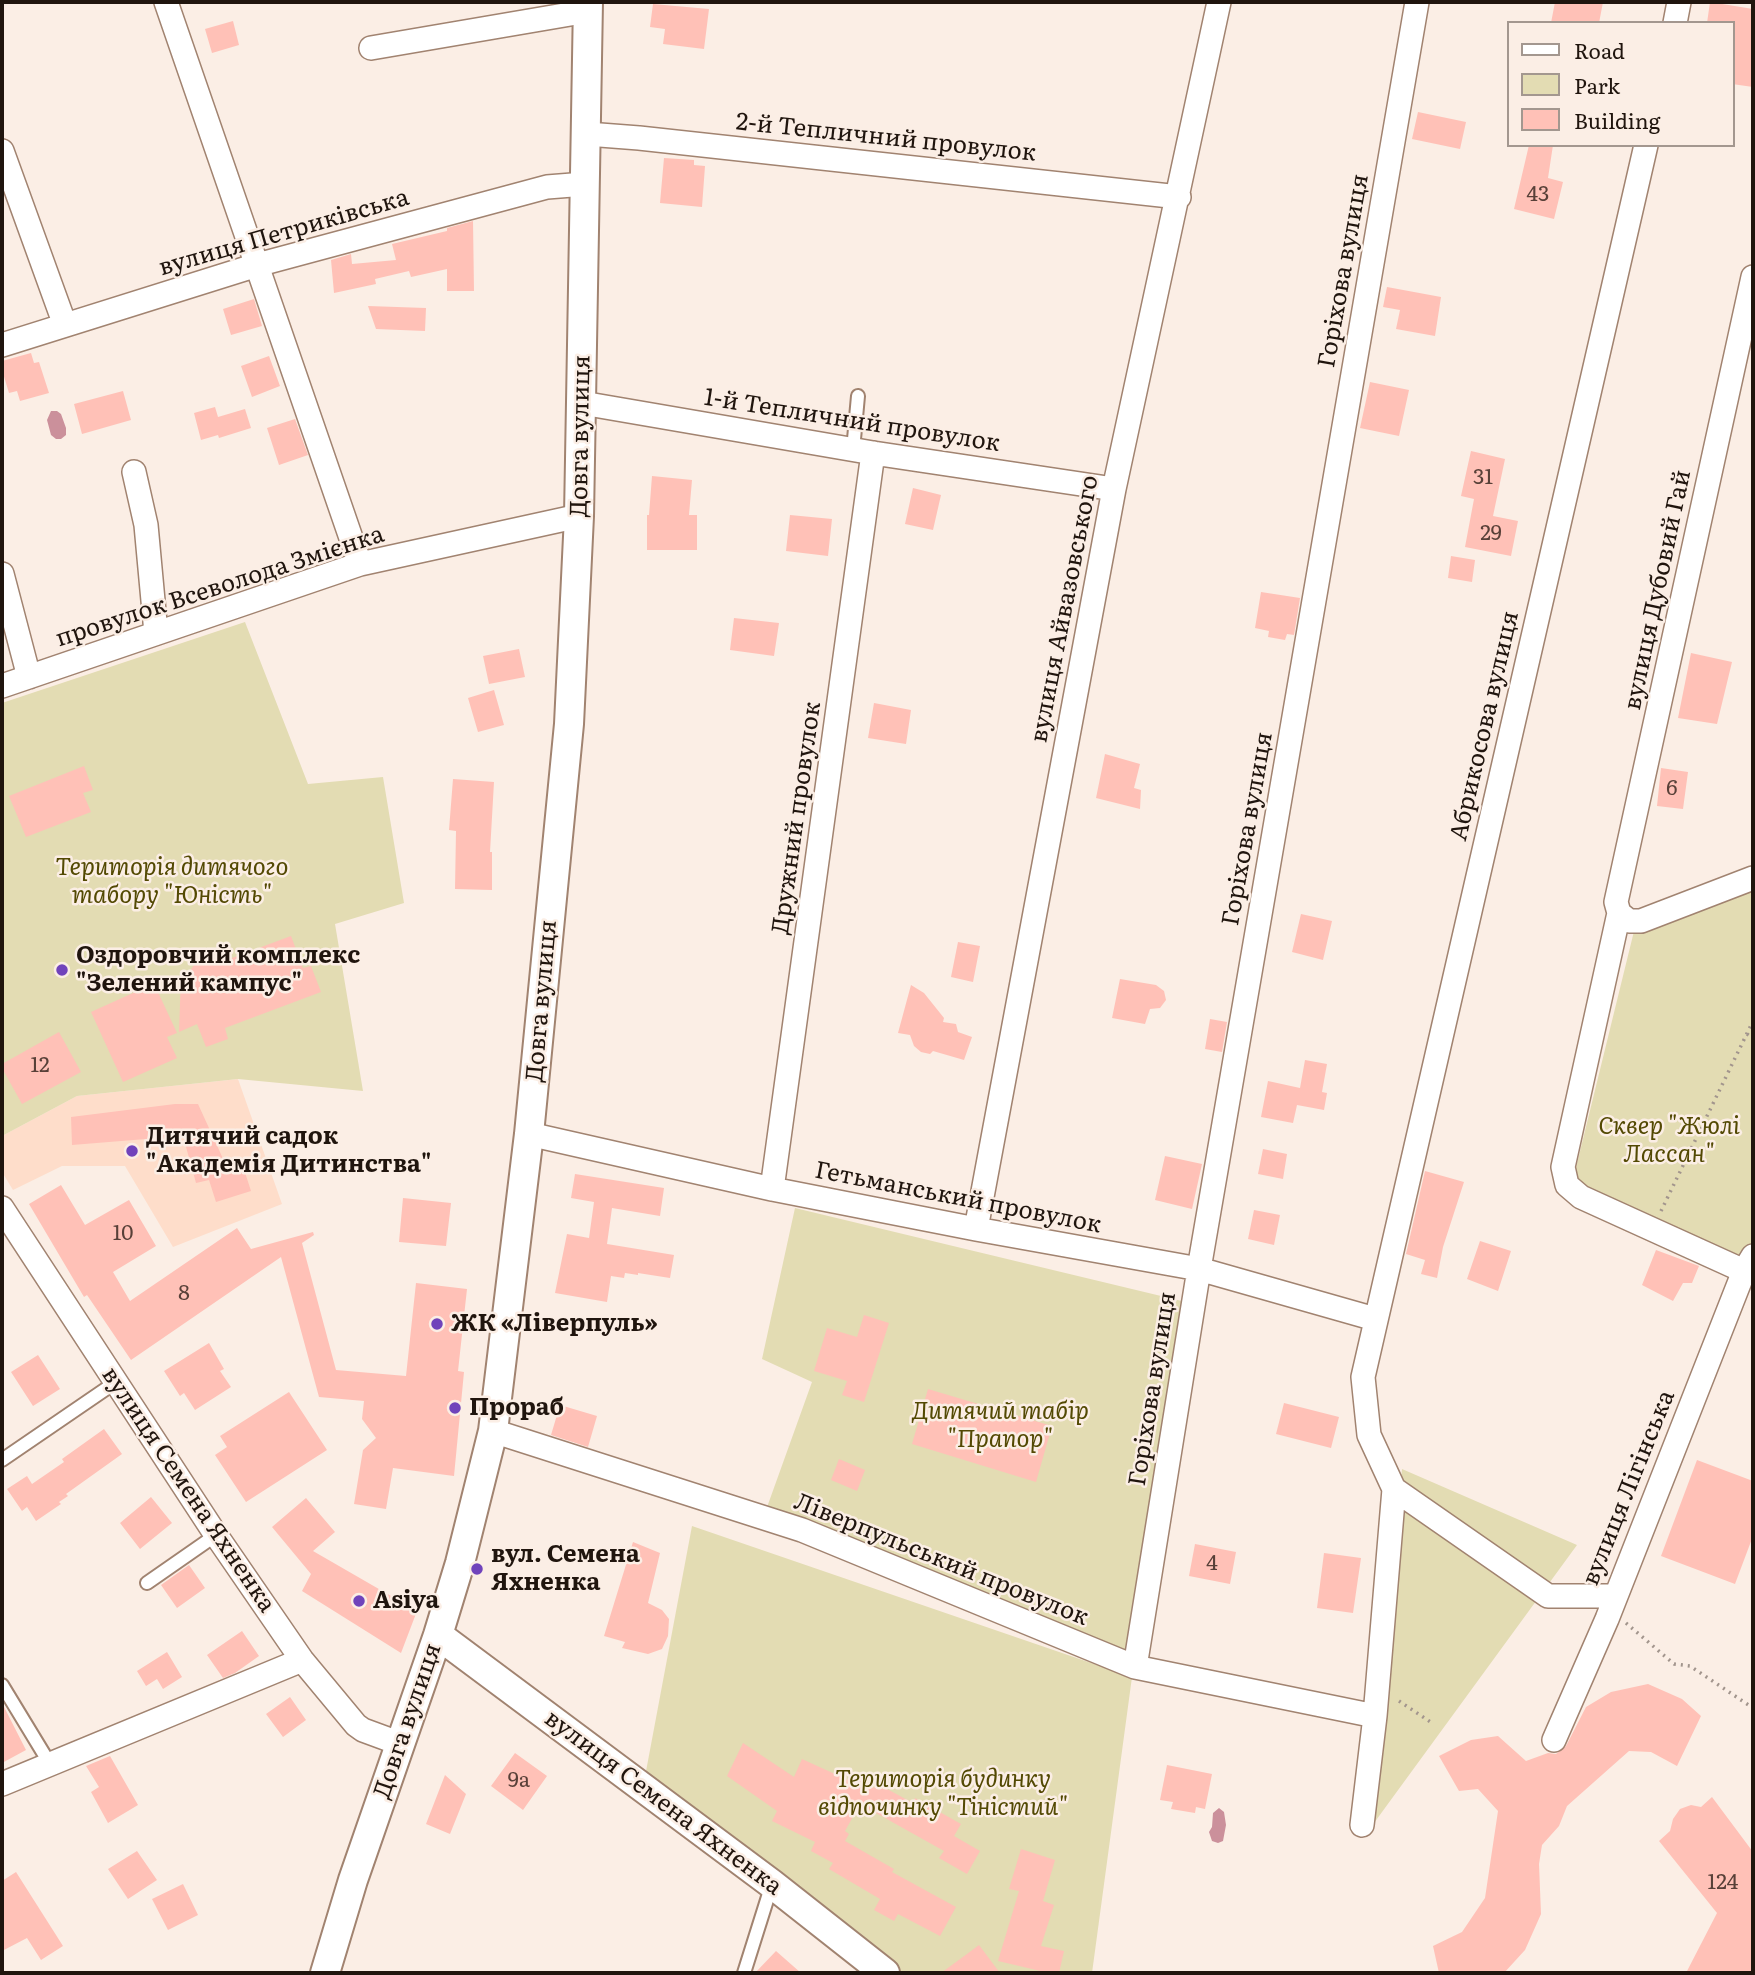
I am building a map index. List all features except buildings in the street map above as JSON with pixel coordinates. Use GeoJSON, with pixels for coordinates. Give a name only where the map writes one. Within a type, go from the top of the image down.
{"type":"FeatureCollection","features":[{"type":"Feature","properties":{"kind":"street"},"geometry":{"type":"LineString","coordinates":[[166,2],[360,564]]}},
{"type":"Feature","properties":{"kind":"street","name":"вулиця Айвазовського"},"geometry":{"type":"LineString","coordinates":[[976,1230],[1114,489],[1219,2]]}},
{"type":"Feature","properties":{"kind":"street","name":"Горіхова вулиця"},"geometry":{"type":"LineString","coordinates":[[1135,1667],[1199,1269],[1417,2]]}},
{"type":"Feature","properties":{"kind":"street"},"geometry":{"type":"LineString","coordinates":[[1675,21],[1679,2]]}},
{"type":"Feature","properties":{"kind":"street"},"geometry":{"type":"LineString","coordinates":[[371,48],[588,6]]}},
{"type":"Feature","properties":{"kind":"street","name":"Довга вулиця"},"geometry":{"type":"LineString","coordinates":[[325,1973],[353,1880],[438,1635],[460,1563],[493,1431],[529,1135],[569,724],[582,403],[588,6]]}},
{"type":"Feature","properties":{"kind":"street","name":"2-й Тепличний провулок"},"geometry":{"type":"LineString","coordinates":[[587,134],[1179,197]]}},
{"type":"Feature","properties":{"kind":"street","name":"Абрикосова вулиця"},"geometry":{"type":"LineString","coordinates":[[1394,1489],[1369,1435],[1363,1377],[1646,147]]}},
{"type":"Feature","properties":{"kind":"street"},"geometry":{"type":"LineString","coordinates":[[2,151],[65,326]]}},
{"type":"Feature","properties":{"kind":"street","name":"вулиця Петриківська"},"geometry":{"type":"LineString","coordinates":[[2,345],[257,265],[547,187],[584,184]]}},
{"type":"Feature","properties":{"kind":"street","name":"вулиця Дубовий Гай"},"geometry":{"type":"LineString","coordinates":[[1748,1264],[1581,1197],[1567,1185],[1563,1176],[1619,914],[1616,902],[1753,277]]}},
{"type":"Feature","properties":{"kind":"street","name":"1-й Тепличний провулок"},"geometry":{"type":"LineString","coordinates":[[582,403],[863,452],[1114,489]]}},
{"type":"Feature","properties":{"kind":"street","name":"Дружний провулок"},"geometry":{"type":"LineString","coordinates":[[772,1189],[863,452]]}},
{"type":"Feature","properties":{"kind":"street"},"geometry":{"type":"LineString","coordinates":[[134,472],[146,525],[156,633]]}},
{"type":"Feature","properties":{"kind":"street","name":"провулок Всеволода Змієнка"},"geometry":{"type":"LineString","coordinates":[[2,687],[360,564],[579,516]]}},
{"type":"Feature","properties":{"kind":"street"},"geometry":{"type":"LineString","coordinates":[[2,574],[29,677]]}},
{"type":"Feature","properties":{"kind":"street"},"geometry":{"type":"LineString","coordinates":[[1619,914],[1629,921],[1640,921],[1753,878]]}},
{"type":"Feature","properties":{"kind":"street","name":"Гетьманський провулок"},"geometry":{"type":"LineString","coordinates":[[529,1135],[772,1189],[976,1230],[1199,1269],[1375,1319]]}},
{"type":"Feature","properties":{"kind":"street","name":"вулиця Семена Яхненка"},"geometry":{"type":"LineString","coordinates":[[6,1223],[302,1660],[356,1725],[401,1744]]}},
{"type":"Feature","properties":{"kind":"street","name":"вулиця Лігінська"},"geometry":{"type":"LineString","coordinates":[[1554,1740],[1607,1619],[1748,1264]]}},
{"type":"Feature","properties":{"kind":"street","name":"Ліверпульський провулок"},"geometry":{"type":"LineString","coordinates":[[493,1431],[802,1530],[1135,1667],[1375,1716]]}},
{"type":"Feature","properties":{"kind":"street"},"geometry":{"type":"LineString","coordinates":[[1362,1825],[1375,1716],[1394,1489],[1548,1596],[1614,1596]]}},
{"type":"Feature","properties":{"kind":"street","name":"вулиця Семена Яхненка"},"geometry":{"type":"LineString","coordinates":[[438,1635],[772,1884],[885,1973]]}},
{"type":"Feature","properties":{"kind":"street"},"geometry":{"type":"LineString","coordinates":[[2,1784],[302,1660]]}},
{"type":"Feature","properties":{"kind":"lane"},"geometry":{"type":"LineString","coordinates":[[858,396],[863,452]]}},
{"type":"Feature","properties":{"kind":"lane"},"geometry":{"type":"LineString","coordinates":[[2,1460],[116,1382]]}},
{"type":"Feature","properties":{"kind":"lane"},"geometry":{"type":"LineString","coordinates":[[147,1583],[216,1535]]}},
{"type":"Feature","properties":{"kind":"lane"},"geometry":{"type":"LineString","coordinates":[[2,1685],[50,1764]]}},
{"type":"Feature","properties":{"kind":"lane"},"geometry":{"type":"LineString","coordinates":[[744,1973],[772,1884]]}},
{"type":"Feature","properties":{"kind":"path"},"geometry":{"type":"LineString","coordinates":[[1660,1214],[1753,1021]]}},
{"type":"Feature","properties":{"kind":"path"},"geometry":{"type":"LineString","coordinates":[[1747,1034],[1753,1038]]}},
{"type":"Feature","properties":{"kind":"path"},"geometry":{"type":"LineString","coordinates":[[1627,1624],[1674,1664],[1690,1665],[1753,1708]]}},
{"type":"Feature","properties":{"kind":"path"},"geometry":{"type":"LineString","coordinates":[[1377,1687],[1432,1723]]}},
{"type":"Feature","properties":{"kind":"shaded area"},"geometry":{"type":"Polygon","coordinates":[[[51,411],[61,414],[66,428],[66,435],[61,439],[51,435],[47,420],[51,411]]]}},
{"type":"Feature","properties":{"kind":"shaded area","name":"Дитячий садок \"Академія Дитинства\""},"geometry":{"type":"Polygon","coordinates":[[[238,1079],[282,1204],[173,1247],[125,1166],[62,1166],[13,1190],[2,1172],[2,1136],[77,1096],[238,1079]]]}},
{"type":"Feature","properties":{"kind":"shaded area"},"geometry":{"type":"Polygon","coordinates":[[[1219,1808],[1224,1812],[1226,1825],[1223,1841],[1218,1843],[1212,1841],[1209,1832],[1213,1813],[1219,1808]]]}},
{"type":"Feature","properties":{"kind":"green space","name":"Територія дитячого табору \"Юність\""},"geometry":{"type":"Polygon","coordinates":[[[245,622],[308,784],[383,777],[404,903],[335,924],[363,1091],[238,1079],[77,1096],[2,1136],[2,703],[245,622]]]}},
{"type":"Feature","properties":{"kind":"green space","name":"Сквер \"Жюлі Лассан\""},"geometry":{"type":"Polygon","coordinates":[[[1753,882],[1753,1245],[1744,1260],[1570,1192],[1636,923],[1753,882]]]}},
{"type":"Feature","properties":{"kind":"green space","name":"Дитячий табір \"Прапор\""},"geometry":{"type":"Polygon","coordinates":[[[795,1208],[1186,1302],[1129,1656],[766,1510],[812,1382],[762,1359],[795,1208]]]}},
{"type":"Feature","properties":{"kind":"green space"},"geometry":{"type":"Polygon","coordinates":[[[1402,1469],[1577,1545],[1374,1823],[1402,1469]]]}},
{"type":"Feature","properties":{"kind":"green space","name":"Територія будинку відпочинку \"Тіністий\""},"geometry":{"type":"Polygon","coordinates":[[[692,1526],[1132,1677],[1092,1973],[897,1973],[644,1782],[692,1526]]]}},
{"type":"Feature","properties":{"kind":"place","name":"Оздоровчий комплекс \"Зелений кампус\""},"geometry":{"type":"Point","coordinates":[62,970]}},
{"type":"Feature","properties":{"kind":"place","name":"Дитячий садок \"Академія Дитинства\""},"geometry":{"type":"Point","coordinates":[132,1151]}},
{"type":"Feature","properties":{"kind":"place","name":"ЖК «Ліверпуль»"},"geometry":{"type":"Point","coordinates":[437,1324]}},
{"type":"Feature","properties":{"kind":"place","name":"Прораб"},"geometry":{"type":"Point","coordinates":[455,1408]}},
{"type":"Feature","properties":{"kind":"place","name":"вул. Семена Яхненка"},"geometry":{"type":"Point","coordinates":[477,1569]}},
{"type":"Feature","properties":{"kind":"place","name":"Asiya"},"geometry":{"type":"Point","coordinates":[359,1601]}}]}
